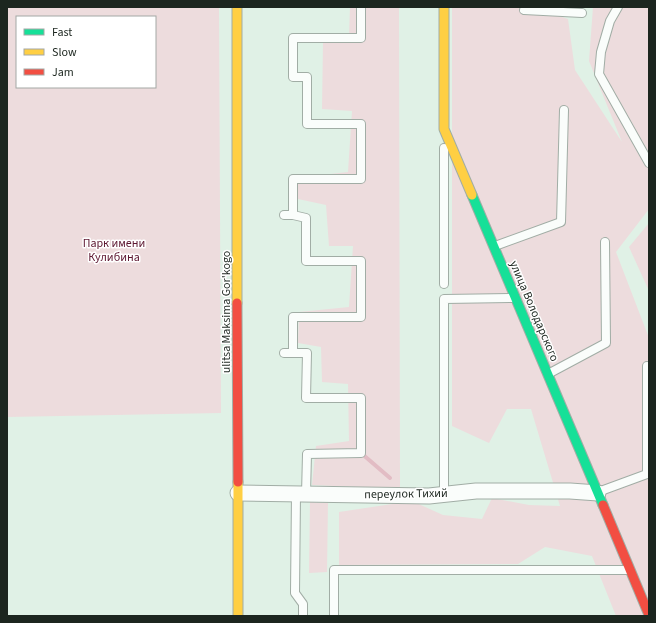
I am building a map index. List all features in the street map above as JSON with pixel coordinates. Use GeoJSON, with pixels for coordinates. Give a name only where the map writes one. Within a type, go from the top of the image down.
{"type":"FeatureCollection","features":[{"type":"Feature","properties":{"kind":"street","name":"ulitsa Maksima Gor'kogo"},"geometry":{"type":"LineString","coordinates":[[237,7],[238,616]]}},
{"type":"Feature","properties":{"kind":"street","name":"улица Володарского"},"geometry":{"type":"LineString","coordinates":[[444,7],[444,129],[649,615]]}},
{"type":"Feature","properties":{"kind":"street","name":"переулок Тихий"},"geometry":{"type":"LineString","coordinates":[[238,493],[429,496],[497,491],[570,491],[598,493]]}},
{"type":"Feature","properties":{"kind":"lane"},"geometry":{"type":"LineString","coordinates":[[303,616],[303,604],[295,593],[301,494],[306,454],[361,453],[361,398],[306,398],[307,353],[288,353],[293,318],[361,317],[361,261],[306,261],[306,218],[288,215],[293,179],[361,179],[361,124],[307,124],[307,77],[289,77],[293,38],[361,38],[361,7]]}},
{"type":"Feature","properties":{"kind":"lane"},"geometry":{"type":"LineString","coordinates":[[525,7],[524,10],[582,13]]}},
{"type":"Feature","properties":{"kind":"lane"},"geometry":{"type":"LineString","coordinates":[[618,7],[610,21],[601,52],[600,74],[649,163]]}},
{"type":"Feature","properties":{"kind":"lane"},"geometry":{"type":"LineString","coordinates":[[494,246],[561,222],[564,110]]}},
{"type":"Feature","properties":{"kind":"lane"},"geometry":{"type":"LineString","coordinates":[[444,129],[444,284]]}},
{"type":"Feature","properties":{"kind":"lane"},"geometry":{"type":"LineString","coordinates":[[548,374],[606,343],[604,242]]}},
{"type":"Feature","properties":{"kind":"lane"},"geometry":{"type":"LineString","coordinates":[[444,495],[444,299],[516,298]]}},
{"type":"Feature","properties":{"kind":"lane"},"geometry":{"type":"LineString","coordinates":[[598,493],[648,474],[647,366]]}},
{"type":"Feature","properties":{"kind":"lane"},"geometry":{"type":"LineString","coordinates":[[334,616],[334,570],[630,570]]}},
{"type":"Feature","properties":{"kind":"green space","name":"Парк имени Кулибина"},"geometry":{"type":"Polygon","coordinates":[[[7,7],[219,7],[221,413],[7,417],[7,7]]]}},
{"type":"Feature","properties":{"kind":"green space"},"geometry":{"type":"Polygon","coordinates":[[[350,7],[399,7],[400,489],[312,485],[316,446],[349,441],[348,384],[322,382],[321,347],[298,343],[299,312],[349,307],[353,246],[329,246],[326,205],[298,199],[296,178],[348,172],[352,111],[322,109],[323,42],[349,36],[350,7]]]}},
{"type":"Feature","properties":{"kind":"green space"},"geometry":{"type":"Polygon","coordinates":[[[452,7],[532,7],[568,19],[575,70],[622,142],[589,61],[593,7],[649,7],[649,209],[616,252],[649,338],[649,616],[616,616],[592,556],[545,547],[518,564],[339,565],[339,512],[412,501],[443,515],[482,519],[492,498],[529,505],[560,506],[531,409],[507,409],[489,443],[452,426],[452,7]]]}},
{"type":"Feature","properties":{"kind":"green space"},"geometry":{"type":"Polygon","coordinates":[[[649,223],[649,291],[629,247],[649,223]]]}},
{"type":"Feature","properties":{"kind":"green space"},"geometry":{"type":"Polygon","coordinates":[[[310,502],[328,503],[327,572],[309,573],[310,502]]]}},
{"type":"Feature","properties":{"kind":"waterway"},"geometry":{"type":"LineString","coordinates":[[361,453],[390,478]]}},
{"type":"Feature","properties":{"kind":"traffic: fast"},"geometry":{"type":"LineString","coordinates":[[472,195],[603,505]]}},
{"type":"Feature","properties":{"kind":"traffic: slow"},"geometry":{"type":"LineString","coordinates":[[237,7],[237,303]]}},
{"type":"Feature","properties":{"kind":"traffic: slow"},"geometry":{"type":"LineString","coordinates":[[444,7],[444,129],[472,195]]}},
{"type":"Feature","properties":{"kind":"traffic: slow"},"geometry":{"type":"LineString","coordinates":[[238,482],[238,616]]}},
{"type":"Feature","properties":{"kind":"traffic: jam"},"geometry":{"type":"LineString","coordinates":[[237,303],[238,482]]}},
{"type":"Feature","properties":{"kind":"traffic: jam"},"geometry":{"type":"LineString","coordinates":[[603,505],[649,615]]}}]}
